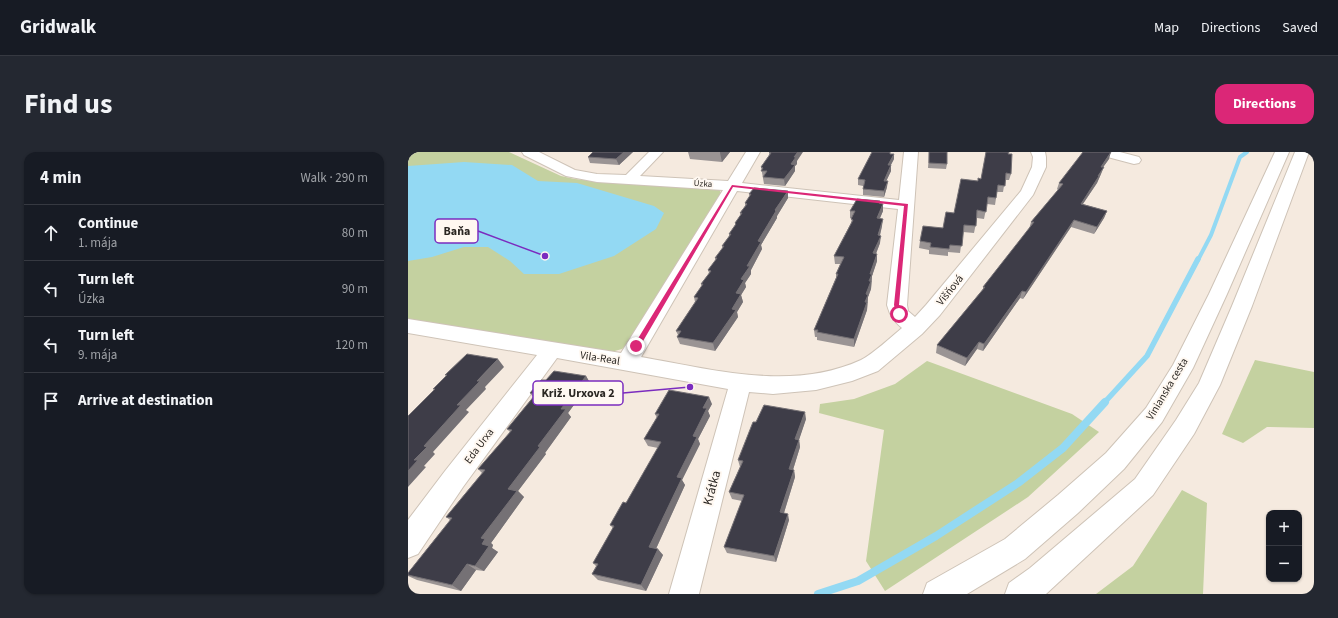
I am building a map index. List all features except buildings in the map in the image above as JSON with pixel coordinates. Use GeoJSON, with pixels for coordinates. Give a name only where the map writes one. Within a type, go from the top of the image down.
{"type":"FeatureCollection","features":[{"type":"Feature","properties":{"kind":"street","name":"Úzka"},"geometry":{"type":"LineString","coordinates":[[529,152],[571,173],[597,178],[732,186],[906,205]]}},
{"type":"Feature","properties":{"kind":"street"},"geometry":{"type":"LineString","coordinates":[[629,180],[656,152]]}},
{"type":"Feature","properties":{"kind":"street"},"geometry":{"type":"LineString","coordinates":[[627,362],[753,152]]}},
{"type":"Feature","properties":{"kind":"street"},"geometry":{"type":"LineString","coordinates":[[911,152],[897,305],[899,314],[914,329]]}},
{"type":"Feature","properties":{"kind":"street","name":"Višňová"},"geometry":{"type":"LineString","coordinates":[[816,382],[844,375],[870,365],[914,329],[938,304],[1028,192],[1038,171],[1040,152]]}},
{"type":"Feature","properties":{"kind":"street"},"geometry":{"type":"LineString","coordinates":[[1105,152],[1134,160]]}},
{"type":"Feature","properties":{"kind":"street","name":"Vinianska cesta"},"geometry":{"type":"LineString","coordinates":[[938,594],[1014,549],[1068,504],[1115,461],[1154,415],[1182,368],[1205,321],[1282,152]]}},
{"type":"Feature","properties":{"kind":"street"},"geometry":{"type":"LineString","coordinates":[[1020,594],[1041,579],[1144,487],[1184,427],[1209,385],[1242,306],[1302,152]]}},
{"type":"Feature","properties":{"kind":"street","name":"Vila-Real"},"geometry":{"type":"LineString","coordinates":[[408,326],[627,362],[742,383],[773,385],[816,382]]}},
{"type":"Feature","properties":{"kind":"street","name":"Eda Urxa"},"geometry":{"type":"LineString","coordinates":[[408,544],[454,479],[552,350]]}},
{"type":"Feature","properties":{"kind":"street","name":"Krátka"},"geometry":{"type":"LineString","coordinates":[[684,594],[738,392],[742,383]]}},
{"type":"Feature","properties":{"kind":"green space"},"geometry":{"type":"Polygon","coordinates":[[[408,152],[509,152],[561,176],[575,179],[612,183],[719,189],[721,193],[629,344],[622,349],[611,352],[408,319],[408,152]]]}},
{"type":"Feature","properties":{"kind":"green space"},"geometry":{"type":"Polygon","coordinates":[[[1255,360],[1314,372],[1314,428],[1267,427],[1243,443],[1222,434],[1255,360]]]}},
{"type":"Feature","properties":{"kind":"green space"},"geometry":{"type":"Polygon","coordinates":[[[927,361],[1072,414],[1099,432],[1028,497],[885,591],[866,561],[884,430],[819,413],[820,404],[854,399],[895,384],[927,361]]]}},
{"type":"Feature","properties":{"kind":"green space"},"geometry":{"type":"Polygon","coordinates":[[[1182,490],[1207,503],[1203,594],[1096,594],[1133,566],[1182,490]]]}},
{"type":"Feature","properties":{"kind":"water"},"geometry":{"type":"Polygon","coordinates":[[[464,162],[512,165],[538,181],[577,183],[654,206],[664,213],[656,229],[614,256],[559,274],[524,274],[510,261],[488,247],[464,247],[432,257],[408,261],[408,166],[464,162]]]}},
{"type":"Feature","properties":{"kind":"waterway"},"geometry":{"type":"LineString","coordinates":[[1198,260],[1211,235],[1240,157],[1247,152]]}},
{"type":"Feature","properties":{"kind":"waterway"},"geometry":{"type":"LineString","coordinates":[[1104,403],[1147,356],[1198,259]]}},
{"type":"Feature","properties":{"kind":"waterway"},"geometry":{"type":"LineString","coordinates":[[818,594],[858,581],[936,536],[1018,483],[1063,448],[1105,402]]}},
{"type":"Feature","properties":{"kind":"place","name":"Baňa"},"geometry":{"type":"Point","coordinates":[545,256]}},
{"type":"Feature","properties":{"kind":"place","name":"Križ. Urxova 2"},"geometry":{"type":"Point","coordinates":[690,387]}},
{"type":"Feature","properties":{"kind":"route"},"geometry":{"type":"LineString","coordinates":[[636,346],[732,186],[906,205],[897,305],[899,314]]}}]}
